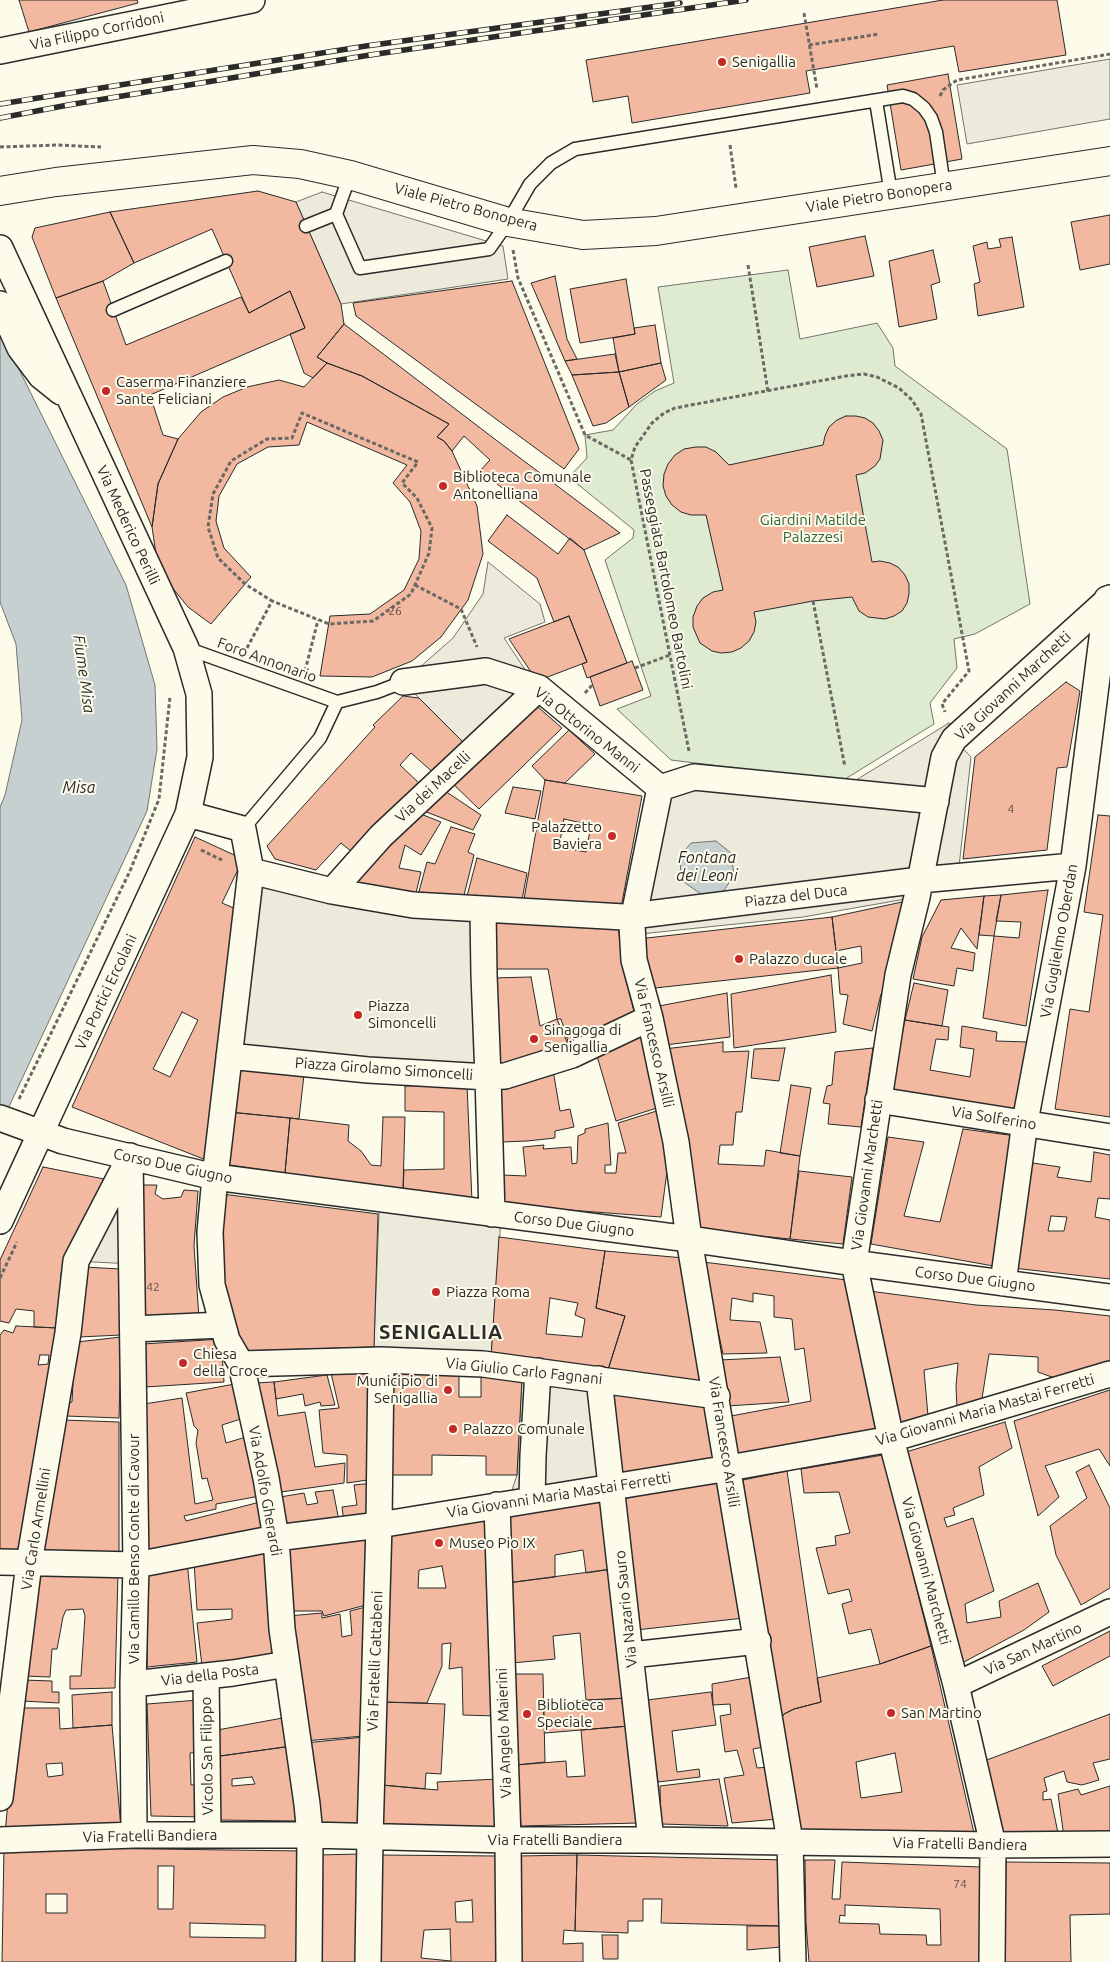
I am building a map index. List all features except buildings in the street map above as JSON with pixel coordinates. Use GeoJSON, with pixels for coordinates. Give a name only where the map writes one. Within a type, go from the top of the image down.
{"type":"FeatureCollection","features":[{"type":"Feature","properties":{"kind":"main road","name":"Viale Pietro Bonopera"},"geometry":{"type":"LineString","coordinates":[[0,192],[86,178],[253,160],[300,164],[350,175],[508,222],[583,235],[656,231],[1110,161]]}},
{"type":"Feature","properties":{"kind":"street","name":"Via Filippo Corridoni"},"geometry":{"type":"LineString","coordinates":[[0,51],[169,8],[252,0]]}},
{"type":"Feature","properties":{"kind":"street","name":"Via Mederico Perilli"},"geometry":{"type":"LineString","coordinates":[[0,248],[68,398],[186,648],[199,694],[200,748],[200,757],[188,814]]}},
{"type":"Feature","properties":{"kind":"street"},"geometry":{"type":"LineString","coordinates":[[0,304],[20,348],[41,376],[68,398]]}},
{"type":"Feature","properties":{"kind":"street","name":"Via Giovanni Marchetti"},"geometry":{"type":"LineString","coordinates":[[992,1962],[993,1845],[956,1685],[891,1439],[854,1263],[898,975],[920,880],[944,757],[954,739],[1109,598]]}},
{"type":"Feature","properties":{"kind":"street","name":"Via Guglielmo Oberdan"},"geometry":{"type":"LineString","coordinates":[[1003,1283],[1025,1122],[1073,866],[1109,598]]}},
{"type":"Feature","properties":{"kind":"street","name":"Via Ottorino Manni"},"geometry":{"type":"LineString","coordinates":[[403,682],[486,671],[539,688],[656,785]]}},
{"type":"Feature","properties":{"kind":"street","name":"Via dei Macelli"},"geometry":{"type":"LineString","coordinates":[[332,891],[381,836],[539,688]]}},
{"type":"Feature","properties":{"kind":"street"},"geometry":{"type":"LineString","coordinates":[[630,920],[656,785],[694,773],[849,789],[936,802]]}},
{"type":"Feature","properties":{"kind":"street"},"geometry":{"type":"LineString","coordinates":[[188,814],[243,829],[251,871],[229,1056]]}},
{"type":"Feature","properties":{"kind":"street","name":"Via Portici Ercolani"},"geometry":{"type":"LineString","coordinates":[[0,1221],[188,814]]}},
{"type":"Feature","properties":{"kind":"street","name":"Piazza del Duca"},"geometry":{"type":"LineString","coordinates":[[483,910],[630,920],[920,880],[1073,866]]}},
{"type":"Feature","properties":{"kind":"street"},"geometry":{"type":"LineString","coordinates":[[251,871],[332,891],[413,905],[483,910]]}},
{"type":"Feature","properties":{"kind":"street","name":"Piazza Girolamo Simoncelli"},"geometry":{"type":"LineString","coordinates":[[229,1056],[368,1070],[488,1077],[483,910]]}},
{"type":"Feature","properties":{"kind":"street","name":"Via Francesco Arsilli"},"geometry":{"type":"LineString","coordinates":[[630,920],[634,960],[650,1018],[676,1142],[689,1239],[717,1396],[790,1841],[792,1962]]}},
{"type":"Feature","properties":{"kind":"street"},"geometry":{"type":"LineString","coordinates":[[492,1214],[488,1077],[505,1076],[572,1055],[650,1018]]}},
{"type":"Feature","properties":{"kind":"street","name":"Via Adolfo Gherardi"},"geometry":{"type":"LineString","coordinates":[[229,1056],[210,1232],[212,1285],[227,1340],[241,1364],[266,1478],[276,1538],[282,1629],[310,1835],[309,1962]]}},
{"type":"Feature","properties":{"kind":"street","name":"Via Solferino"},"geometry":{"type":"LineString","coordinates":[[878,1100],[1110,1137]]}},
{"type":"Feature","properties":{"kind":"street","name":"Corso Due Giugno"},"geometry":{"type":"LineString","coordinates":[[4,1120],[41,1134],[215,1177],[689,1239],[1110,1297]]}},
{"type":"Feature","properties":{"kind":"street","name":"Via Carlo Armellini"},"geometry":{"type":"LineString","coordinates":[[0,1798],[29,1564],[68,1333],[76,1261],[130,1156]]}},
{"type":"Feature","properties":{"kind":"street","name":"Via Camillo Benso Conte di Cavour"},"geometry":{"type":"LineString","coordinates":[[130,1156],[136,1565],[133,1684],[134,1835]]}},
{"type":"Feature","properties":{"kind":"street"},"geometry":{"type":"LineString","coordinates":[[133,1330],[222,1325]]}},
{"type":"Feature","properties":{"kind":"street","name":"Via Giulio Carlo Fagnani"},"geometry":{"type":"LineString","coordinates":[[241,1364],[381,1360],[483,1364],[717,1396]]}},
{"type":"Feature","properties":{"kind":"street","name":"Via Fratelli Cattabeni"},"geometry":{"type":"LineString","coordinates":[[368,1962],[379,1525],[381,1360]]}},
{"type":"Feature","properties":{"kind":"street"},"geometry":{"type":"LineString","coordinates":[[532,1499],[538,1371]]}},
{"type":"Feature","properties":{"kind":"street","name":"Via Giovanni Maria Mastai Ferretti"},"geometry":{"type":"LineString","coordinates":[[0,1562],[136,1565],[276,1538],[379,1525],[729,1468],[891,1439],[1110,1374]]}},
{"type":"Feature","properties":{"kind":"street","name":"Via Nazario Sauro"},"geometry":{"type":"LineString","coordinates":[[599,1379],[651,1840]]}},
{"type":"Feature","properties":{"kind":"street","name":"Via Angelo Maierini"},"geometry":{"type":"LineString","coordinates":[[497,1505],[508,1840],[509,1962]]}},
{"type":"Feature","properties":{"kind":"street","name":"Via San Martino"},"geometry":{"type":"LineString","coordinates":[[956,1685],[1110,1612]]}},
{"type":"Feature","properties":{"kind":"street"},"geometry":{"type":"LineString","coordinates":[[631,1655],[758,1641]]}},
{"type":"Feature","properties":{"kind":"street","name":"Via della Posta"},"geometry":{"type":"LineString","coordinates":[[133,1684],[287,1664]]}},
{"type":"Feature","properties":{"kind":"street","name":"Vicolo San Filippo"},"geometry":{"type":"LineString","coordinates":[[206,1676],[208,1835]]}},
{"type":"Feature","properties":{"kind":"street","name":"Via Fratelli Bandiera"},"geometry":{"type":"LineString","coordinates":[[0,1840],[134,1835],[310,1835],[508,1840],[790,1841],[993,1845],[1110,1844]]}},
{"type":"Feature","properties":{"kind":"lane"},"geometry":{"type":"LineString","coordinates":[[350,175],[336,214],[360,268],[489,249],[508,222],[530,184],[551,163],[575,149],[903,96],[913,99],[932,118],[936,132],[944,186]]}},
{"type":"Feature","properties":{"kind":"lane"},"geometry":{"type":"LineString","coordinates":[[876,101],[891,194]]}},
{"type":"Feature","properties":{"kind":"lane"},"geometry":{"type":"LineString","coordinates":[[306,226],[336,214]]}},
{"type":"Feature","properties":{"kind":"lane"},"geometry":{"type":"LineString","coordinates":[[113,310],[226,261]]}},
{"type":"Feature","properties":{"kind":"lane","name":"Foro Annonario"},"geometry":{"type":"LineString","coordinates":[[186,648],[337,702]]}},
{"type":"Feature","properties":{"kind":"lane","name":"Via Ottorino Manni"},"geometry":{"type":"LineString","coordinates":[[337,702],[378,692],[403,682]]}},
{"type":"Feature","properties":{"kind":"lane"},"geometry":{"type":"LineString","coordinates":[[243,829],[320,738],[337,702]]}},
{"type":"Feature","properties":{"kind":"path"},"geometry":{"type":"LineString","coordinates":[[804,13],[820,110]]}},
{"type":"Feature","properties":{"kind":"path"},"geometry":{"type":"LineString","coordinates":[[809,45],[879,34]]}},
{"type":"Feature","properties":{"kind":"path"},"geometry":{"type":"LineString","coordinates":[[932,118],[943,90],[957,80],[1110,54]]}},
{"type":"Feature","properties":{"kind":"path"},"geometry":{"type":"LineString","coordinates":[[732,153],[736,188]]}},
{"type":"Feature","properties":{"kind":"path"},"geometry":{"type":"LineString","coordinates":[[508,222],[518,278],[585,435],[631,460]]}},
{"type":"Feature","properties":{"kind":"path"},"geometry":{"type":"LineString","coordinates":[[748,265],[768,392]]}},
{"type":"Feature","properties":{"kind":"path","name":"Passeggiata Bartolomeo Bartolini"},"geometry":{"type":"LineString","coordinates":[[694,773],[631,460],[635,447],[652,422],[675,408],[864,374],[877,376],[892,384],[912,400],[921,414],[969,671],[942,704],[954,739]]}},
{"type":"Feature","properties":{"kind":"path"},"geometry":{"type":"LineString","coordinates":[[302,413],[418,462],[402,482],[417,498],[432,528],[429,553],[411,594],[374,621],[328,624],[272,601],[245,584],[218,558],[208,527],[213,494],[231,461],[267,440],[292,438],[302,413]]}},
{"type":"Feature","properties":{"kind":"path"},"geometry":{"type":"LineString","coordinates":[[415,585],[461,609],[486,671]]}},
{"type":"Feature","properties":{"kind":"path"},"geometry":{"type":"LineString","coordinates":[[237,666],[272,601]]}},
{"type":"Feature","properties":{"kind":"path"},"geometry":{"type":"LineString","coordinates":[[813,601],[849,789]]}},
{"type":"Feature","properties":{"kind":"path"},"geometry":{"type":"LineString","coordinates":[[301,689],[318,620]]}},
{"type":"Feature","properties":{"kind":"path"},"geometry":{"type":"LineString","coordinates":[[635,668],[670,655]]}},
{"type":"Feature","properties":{"kind":"path"},"geometry":{"type":"LineString","coordinates":[[4,1120],[130,871],[160,799],[170,699],[168,690]]}},
{"type":"Feature","properties":{"kind":"green space","name":"Giardini Matilde Palazzesi"},"geometry":{"type":"Polygon","coordinates":[[[788,270],[800,339],[877,323],[893,348],[895,366],[1007,449],[1030,604],[975,634],[954,639],[957,668],[930,703],[934,724],[842,781],[671,760],[617,709],[651,696],[605,560],[633,538],[634,530],[569,477],[587,458],[585,435],[613,430],[637,404],[655,391],[674,383],[658,287],[788,270]]]}},
{"type":"Feature","properties":{"kind":"shaded area"},"geometry":{"type":"Polygon","coordinates":[[[1110,59],[1110,119],[967,144],[957,85],[1110,59]]]}},
{"type":"Feature","properties":{"kind":"shaded area"},"geometry":{"type":"Polygon","coordinates":[[[322,192],[503,246],[508,279],[341,304],[296,202],[322,192]]]}},
{"type":"Feature","properties":{"kind":"shaded area"},"geometry":{"type":"Polygon","coordinates":[[[488,562],[540,604],[545,622],[504,638],[534,683],[466,745],[403,682],[453,638],[483,594],[488,562]]]}},
{"type":"Feature","properties":{"kind":"shaded area"},"geometry":{"type":"Polygon","coordinates":[[[949,723],[954,739],[971,757],[958,876],[917,897],[803,917],[640,934],[652,782],[848,785],[949,723]]]}},
{"type":"Feature","properties":{"kind":"shaded area","name":"Piazza Simoncelli"},"geometry":{"type":"Polygon","coordinates":[[[247,859],[414,900],[486,904],[494,1081],[221,1062],[247,859]]]}},
{"type":"Feature","properties":{"kind":"shaded area"},"geometry":{"type":"Polygon","coordinates":[[[130,1156],[132,1264],[76,1261],[130,1156]]]}},
{"type":"Feature","properties":{"kind":"shaded area","name":"Piazza Roma"},"geometry":{"type":"Polygon","coordinates":[[[380,1187],[502,1205],[491,1357],[487,1374],[387,1373],[373,1371],[380,1187]]]}},
{"type":"Feature","properties":{"kind":"shaded area"},"geometry":{"type":"Polygon","coordinates":[[[523,1362],[607,1373],[618,1475],[505,1511],[517,1475],[523,1362]]]}},
{"type":"Feature","properties":{"kind":"water","name":"Misa"},"geometry":{"type":"Polygon","coordinates":[[[0,331],[126,585],[155,685],[157,749],[147,811],[0,1126],[0,807],[5,795],[22,720],[16,644],[0,602],[0,331]]]}},
{"type":"Feature","properties":{"kind":"water","name":"Fontana dei Leoni"},"geometry":{"type":"Polygon","coordinates":[[[716,841],[731,853],[734,875],[723,892],[701,894],[681,880],[680,856],[691,843],[716,841]]]}},
{"type":"Feature","properties":{"kind":"railway"},"geometry":{"type":"LineString","coordinates":[[0,118],[370,55],[746,0]]}},
{"type":"Feature","properties":{"kind":"railway"},"geometry":{"type":"LineString","coordinates":[[0,104],[366,46],[680,3]]}},
{"type":"Feature","properties":{"kind":"place","name":"Senigallia"},"geometry":{"type":"Point","coordinates":[722,62]}},
{"type":"Feature","properties":{"kind":"place","name":"Caserma Finanziere Sante Feliciani"},"geometry":{"type":"Point","coordinates":[106,391]}},
{"type":"Feature","properties":{"kind":"place","name":"Biblioteca Comunale Antonelliana"},"geometry":{"type":"Point","coordinates":[443,486]}},
{"type":"Feature","properties":{"kind":"place","name":"Palazzetto Baviera"},"geometry":{"type":"Point","coordinates":[612,836]}},
{"type":"Feature","properties":{"kind":"place","name":"Palazzo ducale"},"geometry":{"type":"Point","coordinates":[739,959]}},
{"type":"Feature","properties":{"kind":"place","name":"Piazza Simoncelli"},"geometry":{"type":"Point","coordinates":[358,1015]}},
{"type":"Feature","properties":{"kind":"place","name":"Sinagoga di Senigallia"},"geometry":{"type":"Point","coordinates":[534,1039]}},
{"type":"Feature","properties":{"kind":"place","name":"Piazza Roma"},"geometry":{"type":"Point","coordinates":[436,1292]}},
{"type":"Feature","properties":{"kind":"place","name":"Chiesa della Croce"},"geometry":{"type":"Point","coordinates":[183,1363]}},
{"type":"Feature","properties":{"kind":"place","name":"Municipio di Senigallia"},"geometry":{"type":"Point","coordinates":[448,1390]}},
{"type":"Feature","properties":{"kind":"place","name":"Palazzo Comunale"},"geometry":{"type":"Point","coordinates":[453,1429]}},
{"type":"Feature","properties":{"kind":"place","name":"Museo Pio IX"},"geometry":{"type":"Point","coordinates":[439,1543]}},
{"type":"Feature","properties":{"kind":"place","name":"San Martino"},"geometry":{"type":"Point","coordinates":[891,1713]}},
{"type":"Feature","properties":{"kind":"place","name":"Biblioteca Speciale"},"geometry":{"type":"Point","coordinates":[527,1714]}},
{"type":"Feature","properties":{"kind":"district","name":"SENIGALLIA"},"geometry":{"type":"Point","coordinates":[441,1332]}},
{"type":"Feature","properties":{"kind":"water label","name":"Fiume Misa"},"geometry":{"type":"Point","coordinates":[84,674]}}]}
